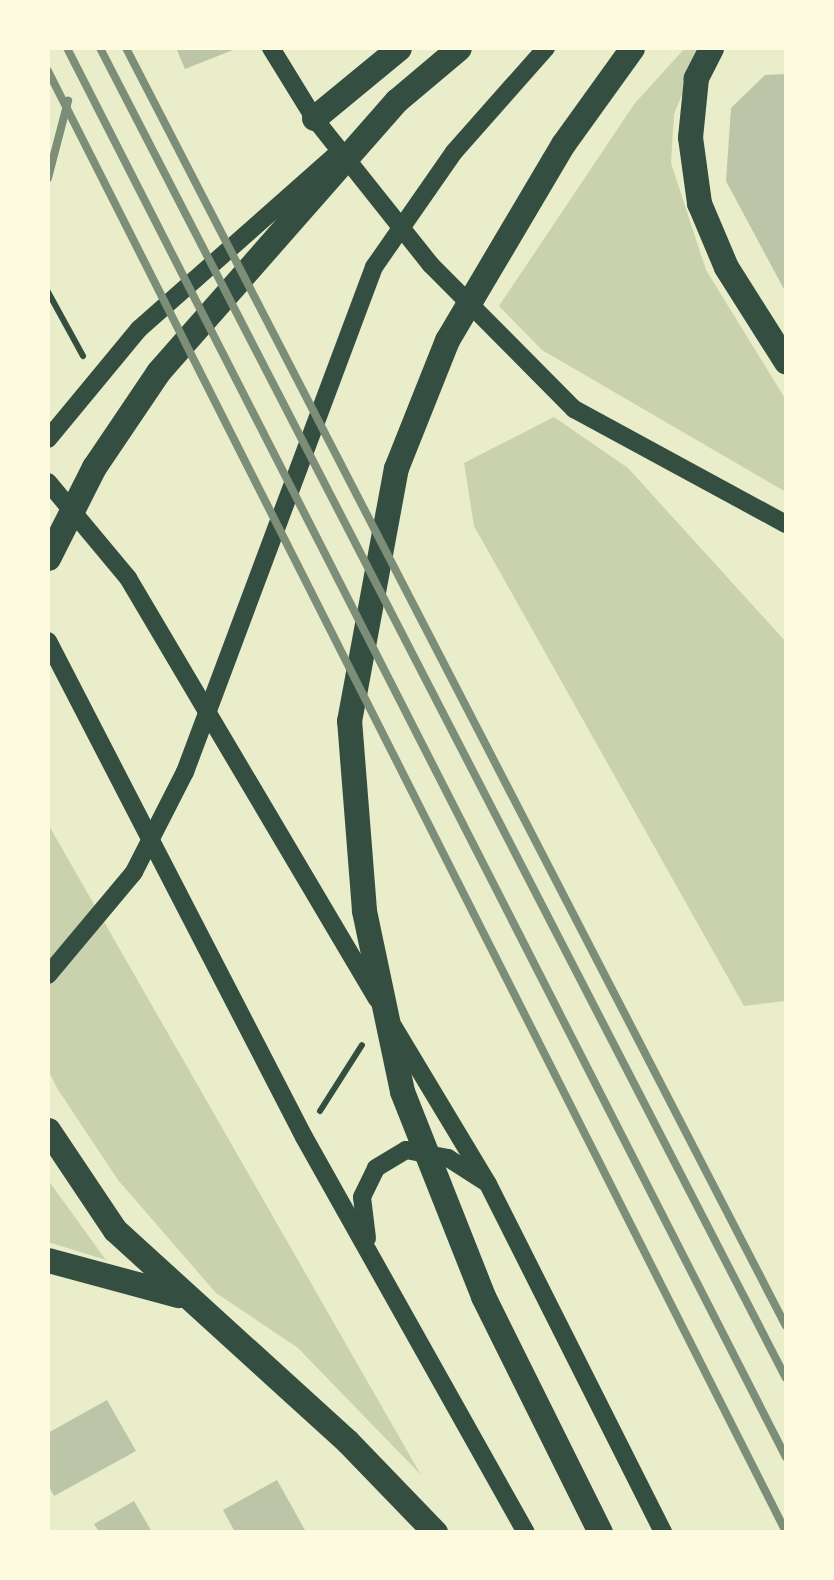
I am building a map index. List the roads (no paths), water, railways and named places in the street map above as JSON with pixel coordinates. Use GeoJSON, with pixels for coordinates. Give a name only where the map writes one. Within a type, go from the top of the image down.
{"type":"FeatureCollection","features":[{"type":"Feature","properties":{"kind":"main road"},"geometry":{"type":"LineString","coordinates":[[314,118],[400,48]]}},
{"type":"Feature","properties":{"kind":"main road"},"geometry":{"type":"LineString","coordinates":[[48,558],[94,466],[158,372],[396,101],[459,48]]}},
{"type":"Feature","properties":{"kind":"main road"},"geometry":{"type":"LineString","coordinates":[[600,1532],[483,1296],[402,1091],[364,910],[349,721],[396,468],[447,340],[563,144],[632,48]]}},
{"type":"Feature","properties":{"kind":"main road"},"geometry":{"type":"LineString","coordinates":[[710,48],[696,78],[690,137],[699,204],[726,266],[786,362]]}},
{"type":"Feature","properties":{"kind":"main road"},"geometry":{"type":"LineString","coordinates":[[48,1130],[115,1230],[348,1441],[435,1532]]}},
{"type":"Feature","properties":{"kind":"main road"},"geometry":{"type":"LineString","coordinates":[[48,1260],[184,1296]]}},
{"type":"Feature","properties":{"kind":"street"},"geometry":{"type":"LineString","coordinates":[[271,48],[314,118],[430,265],[574,409],[786,524]]}},
{"type":"Feature","properties":{"kind":"street"},"geometry":{"type":"LineString","coordinates":[[48,975],[134,872],[185,772],[374,266],[454,152],[546,48]]}},
{"type":"Feature","properties":{"kind":"street"},"geometry":{"type":"LineString","coordinates":[[48,439],[139,329],[396,101]]}},
{"type":"Feature","properties":{"kind":"street"},"geometry":{"type":"LineString","coordinates":[[48,482],[128,578],[488,1184],[663,1532]]}},
{"type":"Feature","properties":{"kind":"street"},"geometry":{"type":"LineString","coordinates":[[48,641],[304,1137],[526,1532]]}},
{"type":"Feature","properties":{"kind":"street"},"geometry":{"type":"LineString","coordinates":[[368,1245],[362,1197],[376,1168],[406,1150],[448,1158],[488,1184]]}},
{"type":"Feature","properties":{"kind":"railway"},"geometry":{"type":"LineString","coordinates":[[67,48],[786,1457]]}},
{"type":"Feature","properties":{"kind":"railway"},"geometry":{"type":"LineString","coordinates":[[100,48],[786,1378]]}},
{"type":"Feature","properties":{"kind":"railway"},"geometry":{"type":"LineString","coordinates":[[126,48],[786,1326]]}},
{"type":"Feature","properties":{"kind":"railway"},"geometry":{"type":"LineString","coordinates":[[48,71],[786,1532]]}},
{"type":"Feature","properties":{"kind":"railway"},"geometry":{"type":"LineString","coordinates":[[48,178],[68,101]]}}]}
